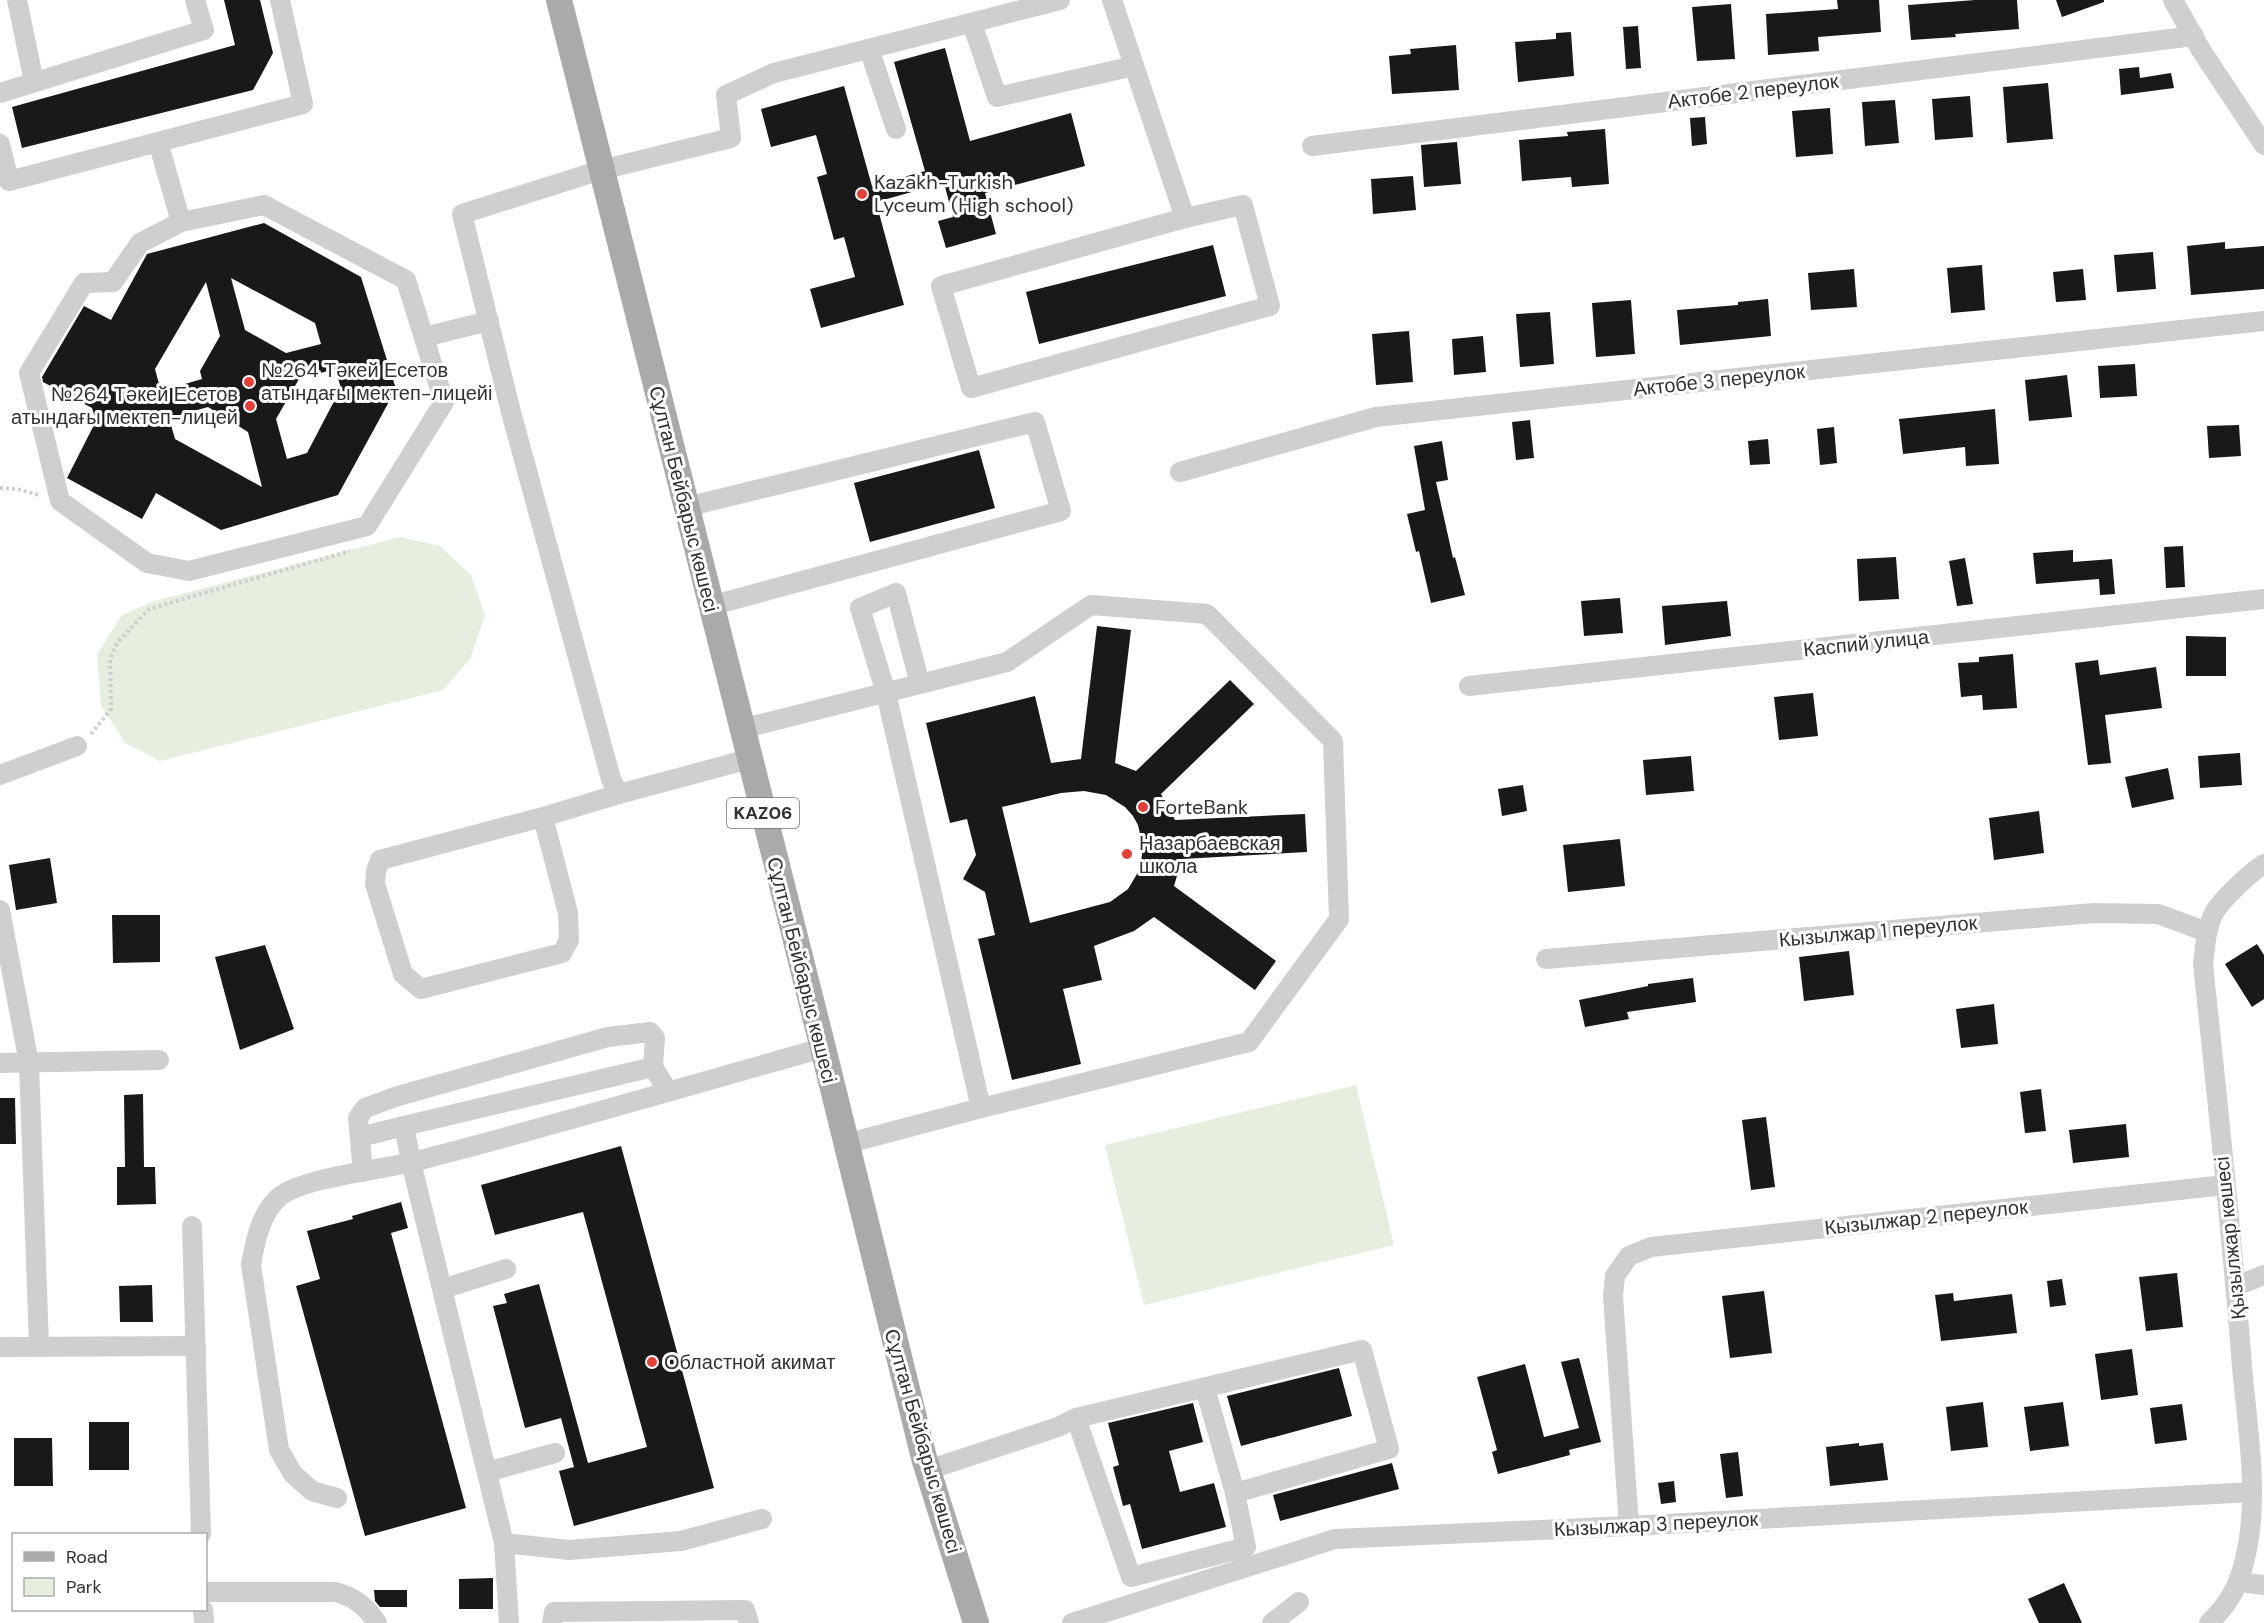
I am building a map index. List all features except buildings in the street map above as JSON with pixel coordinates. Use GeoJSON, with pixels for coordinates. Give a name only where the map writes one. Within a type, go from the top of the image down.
{"type":"FeatureCollection","features":[{"type":"Feature","properties":{"kind":"main road","name":"Сұлтан Бейбарыс көшесі"},"geometry":{"type":"LineString","coordinates":[[559,0],[928,1470],[976,1623]]}},
{"type":"Feature","properties":{"kind":"street"},"geometry":{"type":"LineString","coordinates":[[16,0],[34,82]]}},
{"type":"Feature","properties":{"kind":"street"},"geometry":{"type":"LineString","coordinates":[[0,93],[204,30],[195,0]]}},
{"type":"Feature","properties":{"kind":"street"},"geometry":{"type":"LineString","coordinates":[[0,144],[9,181],[303,104],[280,0]]}},
{"type":"Feature","properties":{"kind":"street"},"geometry":{"type":"LineString","coordinates":[[619,794],[611,779],[462,214],[601,170],[731,138],[726,95],[774,73],[1060,0]]}},
{"type":"Feature","properties":{"kind":"street"},"geometry":{"type":"LineString","coordinates":[[1112,0],[1185,218]]}},
{"type":"Feature","properties":{"kind":"street"},"geometry":{"type":"LineString","coordinates":[[2173,0],[2264,145]]}},
{"type":"Feature","properties":{"kind":"street"},"geometry":{"type":"LineString","coordinates":[[972,22],[997,98],[1134,66]]}},
{"type":"Feature","properties":{"kind":"street","name":"Актобе 2 переулок"},"geometry":{"type":"LineString","coordinates":[[1312,146],[2194,36]]}},
{"type":"Feature","properties":{"kind":"street"},"geometry":{"type":"LineString","coordinates":[[869,49],[896,129]]}},
{"type":"Feature","properties":{"kind":"street"},"geometry":{"type":"LineString","coordinates":[[158,142],[181,222]]}},
{"type":"Feature","properties":{"kind":"street"},"geometry":{"type":"LineString","coordinates":[[264,205],[406,280],[424,337],[444,402],[367,526],[189,571],[147,563],[60,501],[29,373],[84,283],[114,282],[140,243],[181,222],[264,205]]}},
{"type":"Feature","properties":{"kind":"street"},"geometry":{"type":"LineString","coordinates":[[1243,205],[1270,306],[971,388],[941,286],[1185,218],[1243,205]]}},
{"type":"Feature","properties":{"kind":"street"},"geometry":{"type":"LineString","coordinates":[[424,337],[489,321]]}},
{"type":"Feature","properties":{"kind":"street","name":"Актобе 3 переулок"},"geometry":{"type":"LineString","coordinates":[[1180,472],[1376,417],[2264,321]]}},
{"type":"Feature","properties":{"kind":"street"},"geometry":{"type":"LineString","coordinates":[[686,507],[1035,422],[1061,511],[711,606]]}},
{"type":"Feature","properties":{"kind":"street"},"geometry":{"type":"LineString","coordinates":[[920,684],[896,594],[860,608],[886,693],[981,1108]]}},
{"type":"Feature","properties":{"kind":"street","name":"Каспий улица"},"geometry":{"type":"LineString","coordinates":[[1469,686],[2264,599]]}},
{"type":"Feature","properties":{"kind":"street"},"geometry":{"type":"LineString","coordinates":[[741,729],[1007,662],[1090,605],[1207,614],[1333,741],[1339,919],[1249,1042],[845,1144]]}},
{"type":"Feature","properties":{"kind":"street"},"geometry":{"type":"LineString","coordinates":[[0,775],[77,746]]}},
{"type":"Feature","properties":{"kind":"street"},"geometry":{"type":"LineString","coordinates":[[543,817],[568,913],[569,940],[562,952],[420,989],[403,974],[375,884],[380,860],[749,759]]}},
{"type":"Feature","properties":{"kind":"street","name":"Қызылжар көшесі"},"geometry":{"type":"LineString","coordinates":[[2209,1623],[2224,1608],[2240,1582],[2249,1541],[2252,1492],[2236,1286],[2203,964],[2207,932],[2214,912],[2253,871],[2264,864]]}},
{"type":"Feature","properties":{"kind":"street"},"geometry":{"type":"LineString","coordinates":[[0,910],[28,1062],[39,1346]]}},
{"type":"Feature","properties":{"kind":"street","name":"Кызылжар 1 переулок"},"geometry":{"type":"LineString","coordinates":[[1546,959],[2094,913],[2158,915],[2207,932]]}},
{"type":"Feature","properties":{"kind":"street"},"geometry":{"type":"LineString","coordinates":[[363,1172],[358,1118],[365,1108],[398,1096],[608,1037],[650,1032],[655,1038],[653,1066],[668,1091]]}},
{"type":"Feature","properties":{"kind":"street"},"geometry":{"type":"LineString","coordinates":[[337,1498],[312,1491],[293,1474],[279,1450],[251,1264],[264,1217],[278,1198],[302,1185],[411,1162],[823,1048]]}},
{"type":"Feature","properties":{"kind":"street"},"geometry":{"type":"LineString","coordinates":[[0,1063],[159,1060]]}},
{"type":"Feature","properties":{"kind":"street"},"geometry":{"type":"LineString","coordinates":[[360,1137],[653,1066]]}},
{"type":"Feature","properties":{"kind":"street"},"geometry":{"type":"LineString","coordinates":[[404,1126],[504,1543],[509,1623]]}},
{"type":"Feature","properties":{"kind":"street","name":"Кызылжар 2 переулок"},"geometry":{"type":"LineString","coordinates":[[1629,1526],[1613,1296],[1616,1276],[1629,1256],[1651,1247],[2225,1185]]}},
{"type":"Feature","properties":{"kind":"street"},"geometry":{"type":"LineString","coordinates":[[192,1226],[201,1533]]}},
{"type":"Feature","properties":{"kind":"street"},"geometry":{"type":"LineString","coordinates":[[442,1289],[506,1269]]}},
{"type":"Feature","properties":{"kind":"street"},"geometry":{"type":"LineString","coordinates":[[2236,1286],[2264,1275]]}},
{"type":"Feature","properties":{"kind":"street"},"geometry":{"type":"LineString","coordinates":[[0,1347],[196,1346]]}},
{"type":"Feature","properties":{"kind":"street"},"geometry":{"type":"LineString","coordinates":[[928,1470],[1076,1418],[1362,1350],[1389,1449],[1236,1493]]}},
{"type":"Feature","properties":{"kind":"street"},"geometry":{"type":"LineString","coordinates":[[1076,1418],[1131,1577],[1246,1547],[1236,1493],[1205,1388]]}},
{"type":"Feature","properties":{"kind":"street"},"geometry":{"type":"LineString","coordinates":[[487,1472],[555,1453]]}},
{"type":"Feature","properties":{"kind":"street","name":"Кызылжар 3 переулок"},"geometry":{"type":"LineString","coordinates":[[1072,1623],[1335,1539],[1629,1526],[2252,1492]]}},
{"type":"Feature","properties":{"kind":"street"},"geometry":{"type":"LineString","coordinates":[[504,1543],[569,1550],[681,1541],[762,1519]]}},
{"type":"Feature","properties":{"kind":"street"},"geometry":{"type":"LineString","coordinates":[[2240,1582],[2264,1585]]}},
{"type":"Feature","properties":{"kind":"street"},"geometry":{"type":"LineString","coordinates":[[207,1592],[335,1592],[346,1594],[359,1603],[377,1623]]}},
{"type":"Feature","properties":{"kind":"street"},"geometry":{"type":"LineString","coordinates":[[1272,1623],[1299,1602]]}},
{"type":"Feature","properties":{"kind":"street"},"geometry":{"type":"LineString","coordinates":[[552,1623],[554,1612],[745,1610],[749,1623]]}},
{"type":"Feature","properties":{"kind":"path"},"geometry":{"type":"LineString","coordinates":[[0,488],[17,489],[60,501]]}},
{"type":"Feature","properties":{"kind":"path"},"geometry":{"type":"LineString","coordinates":[[77,746],[97,729],[111,709],[110,660],[117,643],[150,609],[344,555],[364,543],[367,526]]}},
{"type":"Feature","properties":{"kind":"green space"},"geometry":{"type":"Polygon","coordinates":[[[400,537],[440,546],[471,575],[485,615],[470,659],[443,690],[160,761],[125,743],[101,705],[97,654],[122,615],[154,601],[400,537]]]}},
{"type":"Feature","properties":{"kind":"green space"},"geometry":{"type":"Polygon","coordinates":[[[1356,1085],[1394,1245],[1144,1305],[1105,1145],[1356,1085]]]}},
{"type":"Feature","properties":{"kind":"place","name":"Kazakh-Turkish Lyceum (High school)"},"geometry":{"type":"Point","coordinates":[862,194]}},
{"type":"Feature","properties":{"kind":"place","name":"№264 Тәкей Есетов атындағы мектеп-лицейі"},"geometry":{"type":"Point","coordinates":[249,382]}},
{"type":"Feature","properties":{"kind":"place","name":"№264 Тәкей Есетов атындағы мектеп-лицей"},"geometry":{"type":"Point","coordinates":[250,406]}},
{"type":"Feature","properties":{"kind":"place","name":"ForteBank"},"geometry":{"type":"Point","coordinates":[1143,807]}},
{"type":"Feature","properties":{"kind":"place","name":"Назарбаевская школа"},"geometry":{"type":"Point","coordinates":[1127,854]}},
{"type":"Feature","properties":{"kind":"place","name":"Областной акимат"},"geometry":{"type":"Point","coordinates":[652,1362]}}]}
